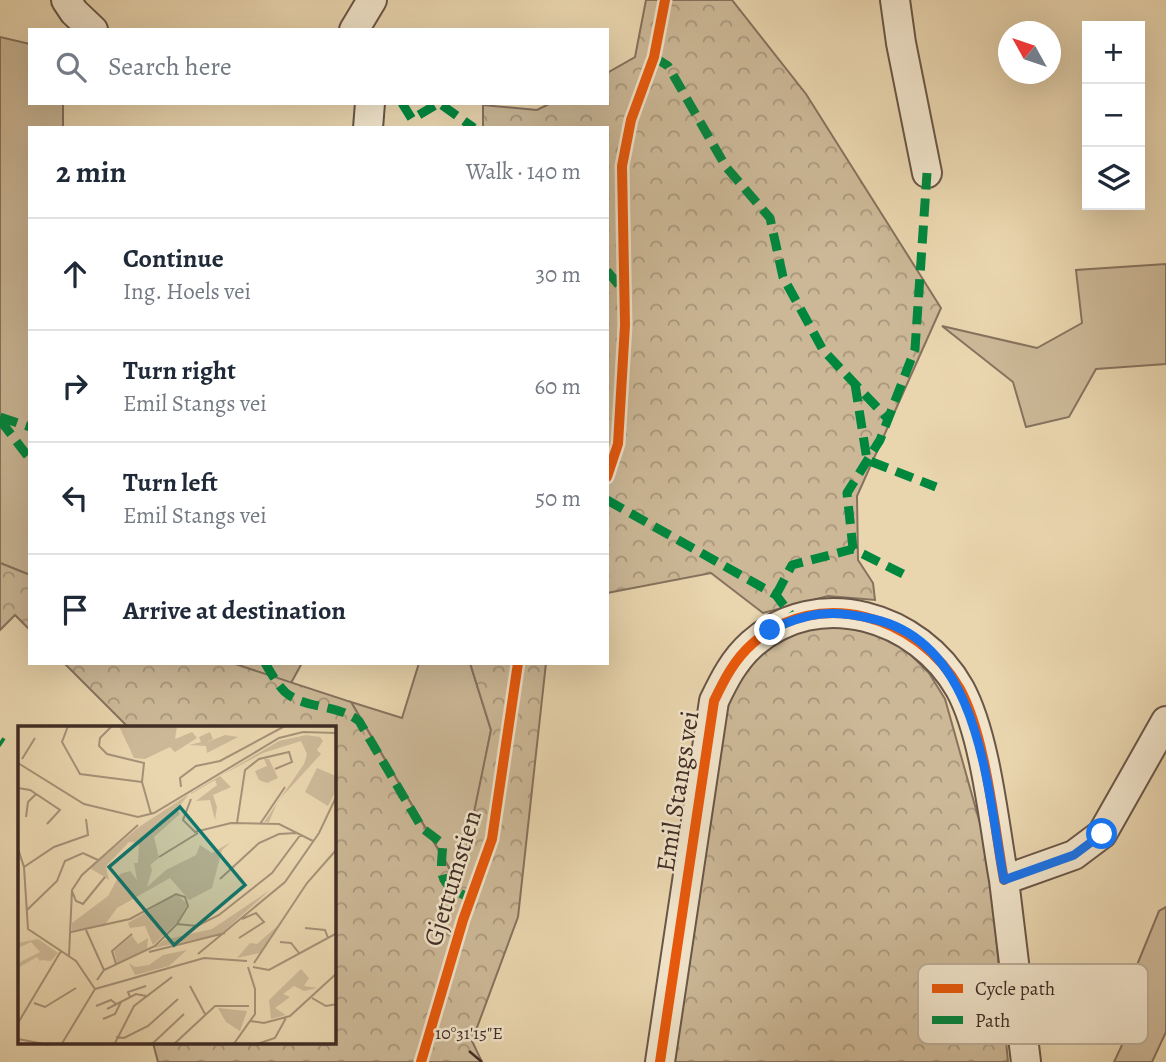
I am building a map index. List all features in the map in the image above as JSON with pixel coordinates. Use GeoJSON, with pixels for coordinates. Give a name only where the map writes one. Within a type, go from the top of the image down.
{"type":"FeatureCollection","features":[{"type":"Feature","properties":{"kind":"street"},"geometry":{"type":"LineString","coordinates":[[65,0],[91,28]]}},
{"type":"Feature","properties":{"kind":"street"},"geometry":{"type":"LineString","coordinates":[[895,0],[927,173]]}},
{"type":"Feature","properties":{"kind":"street"},"geometry":{"type":"LineString","coordinates":[[368,126],[370,105]]}},
{"type":"Feature","properties":{"kind":"street","name":"Emil Stangs vei"},"geometry":{"type":"LineString","coordinates":[[660,1062],[714,701],[730,668],[751,645],[770,630],[794,619],[821,612],[849,613],[888,622],[943,662],[961,691],[977,739],[1004,880],[1014,964]]}},
{"type":"Feature","properties":{"kind":"street"},"geometry":{"type":"LineString","coordinates":[[1004,880],[1074,855],[1102,834],[1166,721]]}},
{"type":"Feature","properties":{"kind":"street","name":"Emil Stangs vei"},"geometry":{"type":"LineString","coordinates":[[1024,1044],[1026,1062]]}},
{"type":"Feature","properties":{"kind":"green space"},"geometry":{"type":"Polygon","coordinates":[[[646,0],[732,0],[806,94],[941,308],[857,496],[858,560],[873,583],[875,600],[828,596],[763,613],[711,573],[609,593],[609,126],[483,126],[483,105],[537,110],[547,105],[609,105],[609,72],[635,57],[646,0]]]}},
{"type":"Feature","properties":{"kind":"green space"},"geometry":{"type":"Polygon","coordinates":[[[0,37],[28,44],[28,105],[63,105],[63,126],[28,126],[28,574],[0,563],[0,37]]]}},
{"type":"Feature","properties":{"kind":"green space"},"geometry":{"type":"Polygon","coordinates":[[[1166,264],[1166,364],[1096,369],[1069,417],[1026,427],[1013,382],[942,326],[1037,348],[1082,323],[1076,270],[1166,264]]]}},
{"type":"Feature","properties":{"kind":"green space"},"geometry":{"type":"Polygon","coordinates":[[[0,563],[28,574],[28,628],[15,615],[0,630],[0,563]]]}},
{"type":"Feature","properties":{"kind":"green space"},"geometry":{"type":"Polygon","coordinates":[[[833,627],[874,631],[899,643],[929,673],[945,699],[988,852],[999,964],[918,964],[918,1044],[1006,1044],[1008,1062],[668,1062],[711,751],[739,664],[803,630],[833,627]]]}},
{"type":"Feature","properties":{"kind":"green space"},"geometry":{"type":"Polygon","coordinates":[[[66,665],[238,665],[351,702],[459,885],[491,730],[471,665],[546,665],[518,917],[472,1041],[482,1062],[158,1062],[153,1044],[336,1044],[336,726],[127,726],[66,665]]]}},
{"type":"Feature","properties":{"kind":"green space"},"geometry":{"type":"Polygon","coordinates":[[[238,665],[301,665],[291,683],[238,665]]]}},
{"type":"Feature","properties":{"kind":"green space"},"geometry":{"type":"Polygon","coordinates":[[[418,665],[471,665],[491,730],[460,886],[351,702],[402,718],[418,665]]]}},
{"type":"Feature","properties":{"kind":"green space"},"geometry":{"type":"Polygon","coordinates":[[[1166,907],[1166,1032],[1152,1062],[1114,1062],[1122,1044],[1148,1044],[1148,964],[1137,964],[1159,911],[1166,907]]]}},
{"type":"Feature","properties":{"kind":"marked path"},"geometry":{"type":"LineString","coordinates":[[654,57],[668,66],[726,167],[770,218],[783,277],[823,350],[888,419]]}},
{"type":"Feature","properties":{"kind":"marked path"},"geometry":{"type":"LineString","coordinates":[[403,105],[412,119],[436,105]]}},
{"type":"Feature","properties":{"kind":"marked path"},"geometry":{"type":"LineString","coordinates":[[442,105],[471,126]]}},
{"type":"Feature","properties":{"kind":"marked path"},"geometry":{"type":"LineString","coordinates":[[903,574],[853,549],[847,493],[880,440],[915,349],[927,173]]}},
{"type":"Feature","properties":{"kind":"marked path"},"geometry":{"type":"LineString","coordinates":[[609,273],[623,290]]}},
{"type":"Feature","properties":{"kind":"marked path"},"geometry":{"type":"LineString","coordinates":[[855,384],[867,460],[936,487]]}},
{"type":"Feature","properties":{"kind":"marked path"},"geometry":{"type":"LineString","coordinates":[[0,417],[28,426]]}},
{"type":"Feature","properties":{"kind":"marked path"},"geometry":{"type":"LineString","coordinates":[[0,420],[28,456]]}},
{"type":"Feature","properties":{"kind":"marked path"},"geometry":{"type":"LineString","coordinates":[[609,501],[776,595],[794,619]]}},
{"type":"Feature","properties":{"kind":"marked path"},"geometry":{"type":"LineString","coordinates":[[776,595],[792,565],[853,549]]}},
{"type":"Feature","properties":{"kind":"marked path"},"geometry":{"type":"LineString","coordinates":[[266,665],[279,686],[293,697],[341,712],[359,721],[422,828],[443,844],[441,865],[447,884],[471,898]]}},
{"type":"Feature","properties":{"kind":"cycle path"},"geometry":{"type":"LineString","coordinates":[[609,471],[618,444],[625,325],[622,166],[631,120],[654,57],[665,0]]}},
{"type":"Feature","properties":{"kind":"cycle path"},"geometry":{"type":"LineString","coordinates":[[660,1062],[714,701],[740,657],[752,644],[778,626],[807,616],[836,613],[865,617],[894,627],[919,643],[942,664],[960,689],[976,731],[988,782],[1004,880]]}},
{"type":"Feature","properties":{"kind":"cycle path","name":"Gjettumstien"},"geometry":{"type":"LineString","coordinates":[[421,1062],[463,920],[492,839],[518,665]]}},
{"type":"Feature","properties":{"kind":"route"},"geometry":{"type":"LineString","coordinates":[[770,630],[794,619],[821,612],[849,613],[888,622],[929,649],[943,662],[961,691],[977,739],[1004,880],[1074,855],[1102,834]]}}]}
